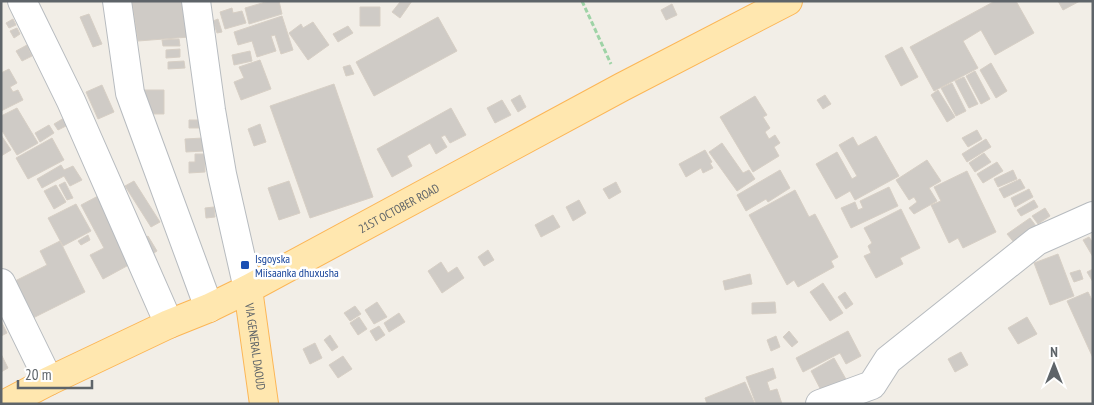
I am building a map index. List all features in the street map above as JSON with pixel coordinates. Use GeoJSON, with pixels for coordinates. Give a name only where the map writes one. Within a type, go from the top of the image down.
{"type":"FeatureCollection","features":[{"type":"Feature","properties":{"kind":"main road","name":"21ST OCTOBER ROAD"},"geometry":{"type":"LineString","coordinates":[[5,404],[169,324],[209,308],[248,289],[622,87],[788,1]]}},
{"type":"Feature","properties":{"kind":"main road","name":"VIA GENERAL DAOUD"},"geometry":{"type":"LineString","coordinates":[[248,289],[264,404]]}},
{"type":"Feature","properties":{"kind":"street"},"geometry":{"type":"LineString","coordinates":[[22,1],[70,102],[169,324]]}},
{"type":"Feature","properties":{"kind":"street"},"geometry":{"type":"LineString","coordinates":[[117,1],[130,93],[209,308]]}},
{"type":"Feature","properties":{"kind":"street"},"geometry":{"type":"LineString","coordinates":[[196,1],[210,110],[222,174],[248,289]]}},
{"type":"Feature","properties":{"kind":"street"},"geometry":{"type":"LineString","coordinates":[[820,404],[877,394],[888,360],[1037,241],[1093,216]]}},
{"type":"Feature","properties":{"kind":"street"},"geometry":{"type":"LineString","coordinates":[[1,283],[49,381]]}},
{"type":"Feature","properties":{"kind":"path"},"geometry":{"type":"LineString","coordinates":[[582,1],[622,87]]}},
{"type":"Feature","properties":{"kind":"building"},"geometry":{"type":"Polygon","coordinates":[[[132,1],[184,1],[189,37],[138,41],[132,1]]]}},
{"type":"Feature","properties":{"kind":"building"},"geometry":{"type":"Polygon","coordinates":[[[269,1],[279,1],[282,14],[249,24],[245,8],[269,1]]]}},
{"type":"Feature","properties":{"kind":"building"},"geometry":{"type":"Polygon","coordinates":[[[398,1],[412,1],[400,18],[392,12],[400,2],[398,1]]]}},
{"type":"Feature","properties":{"kind":"building"},"geometry":{"type":"Polygon","coordinates":[[[995,1],[1016,1],[1034,33],[995,55],[981,30],[963,41],[978,68],[934,91],[910,47],[995,1]]]}},
{"type":"Feature","properties":{"kind":"building"},"geometry":{"type":"Polygon","coordinates":[[[1058,1],[1080,1],[1063,10],[1058,1]]]}},
{"type":"Feature","properties":{"kind":"building"},"geometry":{"type":"Polygon","coordinates":[[[672,4],[677,15],[666,20],[661,10],[672,4]]]}},
{"type":"Feature","properties":{"kind":"building"},"geometry":{"type":"Polygon","coordinates":[[[360,7],[380,7],[380,26],[360,26],[360,7]]]}},
{"type":"Feature","properties":{"kind":"building"},"geometry":{"type":"Polygon","coordinates":[[[232,8],[233,13],[242,11],[246,23],[225,29],[220,12],[232,8]]]}},
{"type":"Feature","properties":{"kind":"building"},"geometry":{"type":"Polygon","coordinates":[[[89,14],[102,44],[93,47],[80,17],[89,14]]]}},
{"type":"Feature","properties":{"kind":"building"},"geometry":{"type":"Polygon","coordinates":[[[282,16],[293,50],[281,54],[275,35],[271,36],[276,51],[257,57],[252,41],[238,45],[234,32],[282,16]]]}},
{"type":"Feature","properties":{"kind":"building"},"geometry":{"type":"Polygon","coordinates":[[[438,17],[457,51],[374,96],[356,62],[438,17]]]}},
{"type":"Feature","properties":{"kind":"building"},"geometry":{"type":"Polygon","coordinates":[[[13,19],[16,25],[9,28],[6,23],[13,19]]]}},
{"type":"Feature","properties":{"kind":"building"},"geometry":{"type":"Polygon","coordinates":[[[218,19],[222,32],[217,33],[213,21],[218,19]]]}},
{"type":"Feature","properties":{"kind":"building"},"geometry":{"type":"Polygon","coordinates":[[[313,22],[329,45],[308,60],[289,33],[301,24],[303,28],[313,22]]]}},
{"type":"Feature","properties":{"kind":"building"},"geometry":{"type":"Polygon","coordinates":[[[348,26],[353,33],[338,42],[333,34],[348,26]]]}},
{"type":"Feature","properties":{"kind":"building"},"geometry":{"type":"Polygon","coordinates":[[[17,28],[20,34],[14,38],[10,31],[17,28]]]}},
{"type":"Feature","properties":{"kind":"building"},"geometry":{"type":"Polygon","coordinates":[[[179,39],[180,46],[163,46],[162,40],[179,39]]]}},
{"type":"Feature","properties":{"kind":"building"},"geometry":{"type":"Polygon","coordinates":[[[27,45],[32,56],[22,61],[16,51],[27,45]]]}},
{"type":"Feature","properties":{"kind":"building"},"geometry":{"type":"Polygon","coordinates":[[[902,47],[918,77],[901,86],[885,56],[902,47]]]}},
{"type":"Feature","properties":{"kind":"building"},"geometry":{"type":"Polygon","coordinates":[[[180,49],[180,57],[166,58],[166,50],[180,49]]]}},
{"type":"Feature","properties":{"kind":"building"},"geometry":{"type":"Polygon","coordinates":[[[250,51],[252,61],[234,65],[232,55],[250,51]]]}},
{"type":"Feature","properties":{"kind":"building"},"geometry":{"type":"Polygon","coordinates":[[[260,60],[271,89],[241,100],[234,82],[244,78],[239,67],[260,60]]]}},
{"type":"Feature","properties":{"kind":"building"},"geometry":{"type":"Polygon","coordinates":[[[184,61],[185,68],[168,69],[168,62],[184,61]]]}},
{"type":"Feature","properties":{"kind":"building"},"geometry":{"type":"Polygon","coordinates":[[[991,63],[1007,91],[996,98],[980,70],[991,63]]]}},
{"type":"Feature","properties":{"kind":"building"},"geometry":{"type":"Polygon","coordinates":[[[350,65],[354,74],[346,76],[343,67],[350,65]]]}},
{"type":"Feature","properties":{"kind":"building"},"geometry":{"type":"Polygon","coordinates":[[[9,69],[17,83],[10,87],[13,92],[18,90],[23,100],[1,111],[1,73],[9,69]]]}},
{"type":"Feature","properties":{"kind":"building"},"geometry":{"type":"Polygon","coordinates":[[[975,71],[990,99],[981,104],[966,76],[975,71]]]}},
{"type":"Feature","properties":{"kind":"building"},"geometry":{"type":"Polygon","coordinates":[[[964,77],[978,104],[969,108],[955,81],[964,77]]]}},
{"type":"Feature","properties":{"kind":"building"},"geometry":{"type":"Polygon","coordinates":[[[952,83],[966,111],[956,116],[941,88],[952,83]]]}},
{"type":"Feature","properties":{"kind":"building"},"geometry":{"type":"Polygon","coordinates":[[[334,84],[373,197],[310,218],[270,106],[334,84]]]}},
{"type":"Feature","properties":{"kind":"building"},"geometry":{"type":"Polygon","coordinates":[[[102,85],[114,112],[98,119],[86,92],[102,85]]]}},
{"type":"Feature","properties":{"kind":"building"},"geometry":{"type":"Polygon","coordinates":[[[142,90],[164,90],[164,114],[142,114],[142,90]]]}},
{"type":"Feature","properties":{"kind":"building"},"geometry":{"type":"Polygon","coordinates":[[[938,90],[955,117],[947,122],[931,95],[938,90]]]}},
{"type":"Feature","properties":{"kind":"building"},"geometry":{"type":"Polygon","coordinates":[[[520,95],[526,107],[518,112],[511,100],[520,95]]]}},
{"type":"Feature","properties":{"kind":"building"},"geometry":{"type":"Polygon","coordinates":[[[825,95],[831,104],[823,109],[817,100],[825,95]]]}},
{"type":"Feature","properties":{"kind":"building"},"geometry":{"type":"Polygon","coordinates":[[[755,96],[767,115],[763,117],[770,128],[765,132],[769,139],[775,135],[780,143],[774,147],[779,156],[753,172],[720,117],[755,96]]]}},
{"type":"Feature","properties":{"kind":"building"},"geometry":{"type":"Polygon","coordinates":[[[502,100],[511,115],[495,123],[487,108],[502,100]]]}},
{"type":"Feature","properties":{"kind":"building"},"geometry":{"type":"Polygon","coordinates":[[[17,108],[38,143],[17,155],[1,129],[1,116],[17,108]]]}},
{"type":"Feature","properties":{"kind":"building"},"geometry":{"type":"Polygon","coordinates":[[[451,108],[466,135],[450,143],[445,135],[441,137],[447,147],[436,154],[430,143],[407,156],[412,166],[392,177],[377,149],[451,108]]]}},
{"type":"Feature","properties":{"kind":"building"},"geometry":{"type":"Polygon","coordinates":[[[64,118],[68,125],[58,130],[54,124],[64,118]]]}},
{"type":"Feature","properties":{"kind":"building"},"geometry":{"type":"Polygon","coordinates":[[[189,120],[199,120],[199,128],[189,128],[189,120]]]}},
{"type":"Feature","properties":{"kind":"building"},"geometry":{"type":"Polygon","coordinates":[[[260,124],[266,142],[254,146],[248,129],[260,124]]]}},
{"type":"Feature","properties":{"kind":"building"},"geometry":{"type":"Polygon","coordinates":[[[49,125],[54,133],[40,142],[35,133],[49,125]]]}},
{"type":"Feature","properties":{"kind":"building"},"geometry":{"type":"Polygon","coordinates":[[[977,130],[982,139],[968,147],[962,138],[977,130]]]}},
{"type":"Feature","properties":{"kind":"building"},"geometry":{"type":"Polygon","coordinates":[[[1,135],[11,150],[1,156],[1,135]]]}},
{"type":"Feature","properties":{"kind":"building"},"geometry":{"type":"Polygon","coordinates":[[[876,136],[899,176],[855,200],[850,191],[836,199],[816,164],[837,152],[852,179],[857,176],[839,145],[853,137],[858,146],[876,136]]]}},
{"type":"Feature","properties":{"kind":"building"},"geometry":{"type":"Polygon","coordinates":[[[52,138],[64,160],[28,179],[16,158],[52,138]]]}},
{"type":"Feature","properties":{"kind":"building"},"geometry":{"type":"Polygon","coordinates":[[[203,138],[204,151],[186,152],[185,139],[203,138]]]}},
{"type":"Feature","properties":{"kind":"building"},"geometry":{"type":"Polygon","coordinates":[[[986,139],[991,147],[967,162],[962,154],[986,139]]]}},
{"type":"Feature","properties":{"kind":"building"},"geometry":{"type":"Polygon","coordinates":[[[722,143],[743,173],[749,170],[755,179],[737,191],[709,152],[722,143]]]}},
{"type":"Feature","properties":{"kind":"building"},"geometry":{"type":"Polygon","coordinates":[[[705,150],[712,162],[710,163],[713,168],[703,173],[701,168],[686,177],[679,164],[705,150]]]}},
{"type":"Feature","properties":{"kind":"building"},"geometry":{"type":"Polygon","coordinates":[[[984,153],[991,162],[975,172],[969,163],[984,153]]]}},
{"type":"Feature","properties":{"kind":"building"},"geometry":{"type":"Polygon","coordinates":[[[195,154],[205,154],[205,172],[189,173],[189,162],[195,162],[195,154]]]}},
{"type":"Feature","properties":{"kind":"building"},"geometry":{"type":"Polygon","coordinates":[[[927,160],[941,181],[929,188],[937,201],[914,214],[909,208],[917,202],[914,197],[909,200],[896,180],[927,160]]]}},
{"type":"Feature","properties":{"kind":"building"},"geometry":{"type":"Polygon","coordinates":[[[997,162],[1003,171],[983,183],[977,174],[997,162]]]}},
{"type":"Feature","properties":{"kind":"building"},"geometry":{"type":"Polygon","coordinates":[[[61,165],[64,170],[73,166],[82,180],[70,186],[64,176],[42,188],[37,179],[61,165]]]}},
{"type":"Feature","properties":{"kind":"building"},"geometry":{"type":"Polygon","coordinates":[[[780,170],[790,188],[768,202],[766,199],[746,211],[737,195],[780,170]]]}},
{"type":"Feature","properties":{"kind":"building"},"geometry":{"type":"Polygon","coordinates":[[[1013,170],[1017,179],[998,187],[994,179],[1013,170]]]}},
{"type":"Feature","properties":{"kind":"building"},"geometry":{"type":"Polygon","coordinates":[[[967,171],[996,232],[963,248],[958,238],[949,243],[931,205],[941,201],[934,187],[967,171]]]}},
{"type":"Feature","properties":{"kind":"building"},"geometry":{"type":"Polygon","coordinates":[[[1020,179],[1025,188],[1004,198],[999,189],[1020,179]]]}},
{"type":"Feature","properties":{"kind":"building"},"geometry":{"type":"Polygon","coordinates":[[[134,181],[160,222],[151,227],[125,186],[134,181]]]}},
{"type":"Feature","properties":{"kind":"building"},"geometry":{"type":"Polygon","coordinates":[[[289,181],[300,213],[279,220],[268,188],[289,181]]]}},
{"type":"Feature","properties":{"kind":"building"},"geometry":{"type":"Polygon","coordinates":[[[65,182],[73,198],[67,200],[59,185],[65,182]]]}},
{"type":"Feature","properties":{"kind":"building"},"geometry":{"type":"Polygon","coordinates":[[[616,182],[621,192],[609,199],[603,189],[616,182]]]}},
{"type":"Feature","properties":{"kind":"building"},"geometry":{"type":"Polygon","coordinates":[[[56,185],[66,202],[54,209],[44,191],[56,185]]]}},
{"type":"Feature","properties":{"kind":"building"},"geometry":{"type":"Polygon","coordinates":[[[889,187],[898,206],[851,228],[841,208],[855,202],[858,210],[863,208],[860,201],[889,187]]]}},
{"type":"Feature","properties":{"kind":"building"},"geometry":{"type":"Polygon","coordinates":[[[1029,189],[1033,197],[1015,207],[1011,198],[1029,189]]]}},
{"type":"Feature","properties":{"kind":"building"},"geometry":{"type":"Polygon","coordinates":[[[795,190],[809,217],[815,214],[838,257],[831,261],[834,267],[798,287],[794,280],[787,285],[749,215],[795,190]]]}},
{"type":"Feature","properties":{"kind":"building"},"geometry":{"type":"Polygon","coordinates":[[[100,195],[136,261],[103,279],[90,255],[104,248],[81,205],[100,195]]]}},
{"type":"Feature","properties":{"kind":"building"},"geometry":{"type":"Polygon","coordinates":[[[579,200],[586,213],[573,221],[566,207],[579,200]]]}},
{"type":"Feature","properties":{"kind":"building"},"geometry":{"type":"Polygon","coordinates":[[[1034,200],[1038,207],[1021,216],[1017,210],[1034,200]]]}},
{"type":"Feature","properties":{"kind":"building"},"geometry":{"type":"Polygon","coordinates":[[[76,204],[91,231],[63,246],[48,218],[76,204]]]}},
{"type":"Feature","properties":{"kind":"building"},"geometry":{"type":"Polygon","coordinates":[[[214,207],[215,217],[206,218],[205,208],[214,207]]]}},
{"type":"Feature","properties":{"kind":"building"},"geometry":{"type":"Polygon","coordinates":[[[1045,208],[1050,216],[1038,224],[1032,216],[1045,208]]]}},
{"type":"Feature","properties":{"kind":"building"},"geometry":{"type":"Polygon","coordinates":[[[901,209],[920,248],[900,258],[903,264],[876,278],[864,256],[871,253],[868,246],[872,243],[864,228],[901,209]]]}},
{"type":"Feature","properties":{"kind":"building"},"geometry":{"type":"Polygon","coordinates":[[[553,215],[560,227],[541,237],[535,225],[553,215]]]}},
{"type":"Feature","properties":{"kind":"building"},"geometry":{"type":"Polygon","coordinates":[[[1030,218],[1039,230],[1017,246],[1007,234],[1030,218]]]}},
{"type":"Feature","properties":{"kind":"building"},"geometry":{"type":"Polygon","coordinates":[[[88,235],[90,240],[81,245],[78,241],[88,235]]]}},
{"type":"Feature","properties":{"kind":"building"},"geometry":{"type":"Polygon","coordinates":[[[148,236],[157,251],[149,256],[140,241],[148,236]]]}},
{"type":"Feature","properties":{"kind":"building"},"geometry":{"type":"Polygon","coordinates":[[[1089,237],[1093,243],[1093,257],[1083,240],[1089,237]]]}},
{"type":"Feature","properties":{"kind":"building"},"geometry":{"type":"Polygon","coordinates":[[[60,241],[85,292],[33,318],[15,281],[47,265],[40,251],[60,241]]]}},
{"type":"Feature","properties":{"kind":"building"},"geometry":{"type":"Polygon","coordinates":[[[488,250],[494,260],[484,266],[478,257],[488,250]]]}},
{"type":"Feature","properties":{"kind":"building"},"geometry":{"type":"Polygon","coordinates":[[[1058,254],[1074,296],[1050,305],[1034,263],[1058,254]]]}},
{"type":"Feature","properties":{"kind":"building"},"geometry":{"type":"Polygon","coordinates":[[[441,262],[448,273],[457,267],[464,278],[442,293],[428,271],[441,262]]]}},
{"type":"Feature","properties":{"kind":"building"},"geometry":{"type":"Polygon","coordinates":[[[1093,269],[1093,282],[1087,272],[1093,269]]]}},
{"type":"Feature","properties":{"kind":"building"},"geometry":{"type":"Polygon","coordinates":[[[1080,270],[1083,279],[1074,282],[1070,273],[1080,270]]]}},
{"type":"Feature","properties":{"kind":"building"},"geometry":{"type":"Polygon","coordinates":[[[750,274],[752,284],[725,290],[723,281],[750,274]]]}},
{"type":"Feature","properties":{"kind":"building"},"geometry":{"type":"Polygon","coordinates":[[[823,283],[843,313],[830,321],[810,292],[823,283]]]}},
{"type":"Feature","properties":{"kind":"building"},"geometry":{"type":"Polygon","coordinates":[[[845,292],[853,304],[846,309],[838,297],[845,292]]]}},
{"type":"Feature","properties":{"kind":"building"},"geometry":{"type":"Polygon","coordinates":[[[1088,292],[1093,302],[1093,358],[1067,301],[1088,292]]]}},
{"type":"Feature","properties":{"kind":"building"},"geometry":{"type":"Polygon","coordinates":[[[377,302],[387,317],[374,324],[365,310],[377,302]]]}},
{"type":"Feature","properties":{"kind":"building"},"geometry":{"type":"Polygon","coordinates":[[[775,302],[776,313],[752,314],[752,303],[775,302]]]}},
{"type":"Feature","properties":{"kind":"building"},"geometry":{"type":"Polygon","coordinates":[[[355,306],[361,314],[350,321],[344,313],[355,306]]]}},
{"type":"Feature","properties":{"kind":"building"},"geometry":{"type":"Polygon","coordinates":[[[399,313],[405,322],[389,332],[384,323],[399,313]]]}},
{"type":"Feature","properties":{"kind":"building"},"geometry":{"type":"Polygon","coordinates":[[[359,317],[367,329],[358,335],[350,323],[359,317]]]}},
{"type":"Feature","properties":{"kind":"building"},"geometry":{"type":"Polygon","coordinates":[[[1027,317],[1037,334],[1018,344],[1008,328],[1027,317]]]}},
{"type":"Feature","properties":{"kind":"building"},"geometry":{"type":"Polygon","coordinates":[[[1,321],[7,333],[1,336],[1,321]]]}},
{"type":"Feature","properties":{"kind":"building"},"geometry":{"type":"Polygon","coordinates":[[[379,326],[385,335],[376,341],[370,331],[379,326]]]}},
{"type":"Feature","properties":{"kind":"building"},"geometry":{"type":"Polygon","coordinates":[[[789,331],[798,342],[792,347],[783,337],[789,331]]]}},
{"type":"Feature","properties":{"kind":"building"},"geometry":{"type":"Polygon","coordinates":[[[848,331],[861,356],[846,364],[840,353],[803,372],[796,358],[848,331]]]}},
{"type":"Feature","properties":{"kind":"building"},"geometry":{"type":"Polygon","coordinates":[[[330,335],[338,347],[332,351],[324,340],[330,335]]]}},
{"type":"Feature","properties":{"kind":"building"},"geometry":{"type":"Polygon","coordinates":[[[776,336],[780,347],[771,351],[767,340],[776,336]]]}},
{"type":"Feature","properties":{"kind":"building"},"geometry":{"type":"Polygon","coordinates":[[[315,343],[322,358],[310,364],[303,349],[315,343]]]}},
{"type":"Feature","properties":{"kind":"building"},"geometry":{"type":"Polygon","coordinates":[[[961,352],[968,365],[955,372],[948,359],[961,352]]]}},
{"type":"Feature","properties":{"kind":"building"},"geometry":{"type":"Polygon","coordinates":[[[1,354],[8,368],[1,372],[1,354]]]}},
{"type":"Feature","properties":{"kind":"building"},"geometry":{"type":"Polygon","coordinates":[[[343,356],[352,369],[338,378],[329,365],[343,356]]]}},
{"type":"Feature","properties":{"kind":"building"},"geometry":{"type":"Polygon","coordinates":[[[834,358],[847,381],[823,394],[811,371],[834,358]]]}},
{"type":"Feature","properties":{"kind":"building"},"geometry":{"type":"Polygon","coordinates":[[[773,368],[776,378],[767,382],[770,391],[777,389],[782,404],[756,404],[746,377],[773,368]]]}},
{"type":"Feature","properties":{"kind":"building"},"geometry":{"type":"Polygon","coordinates":[[[745,382],[755,404],[707,404],[705,398],[745,382]]]}},
{"type":"Feature","properties":{"kind":"place","name":"Isgoyska Miisaanka dhuxusha"},"geometry":{"type":"Point","coordinates":[245,265]}}]}
